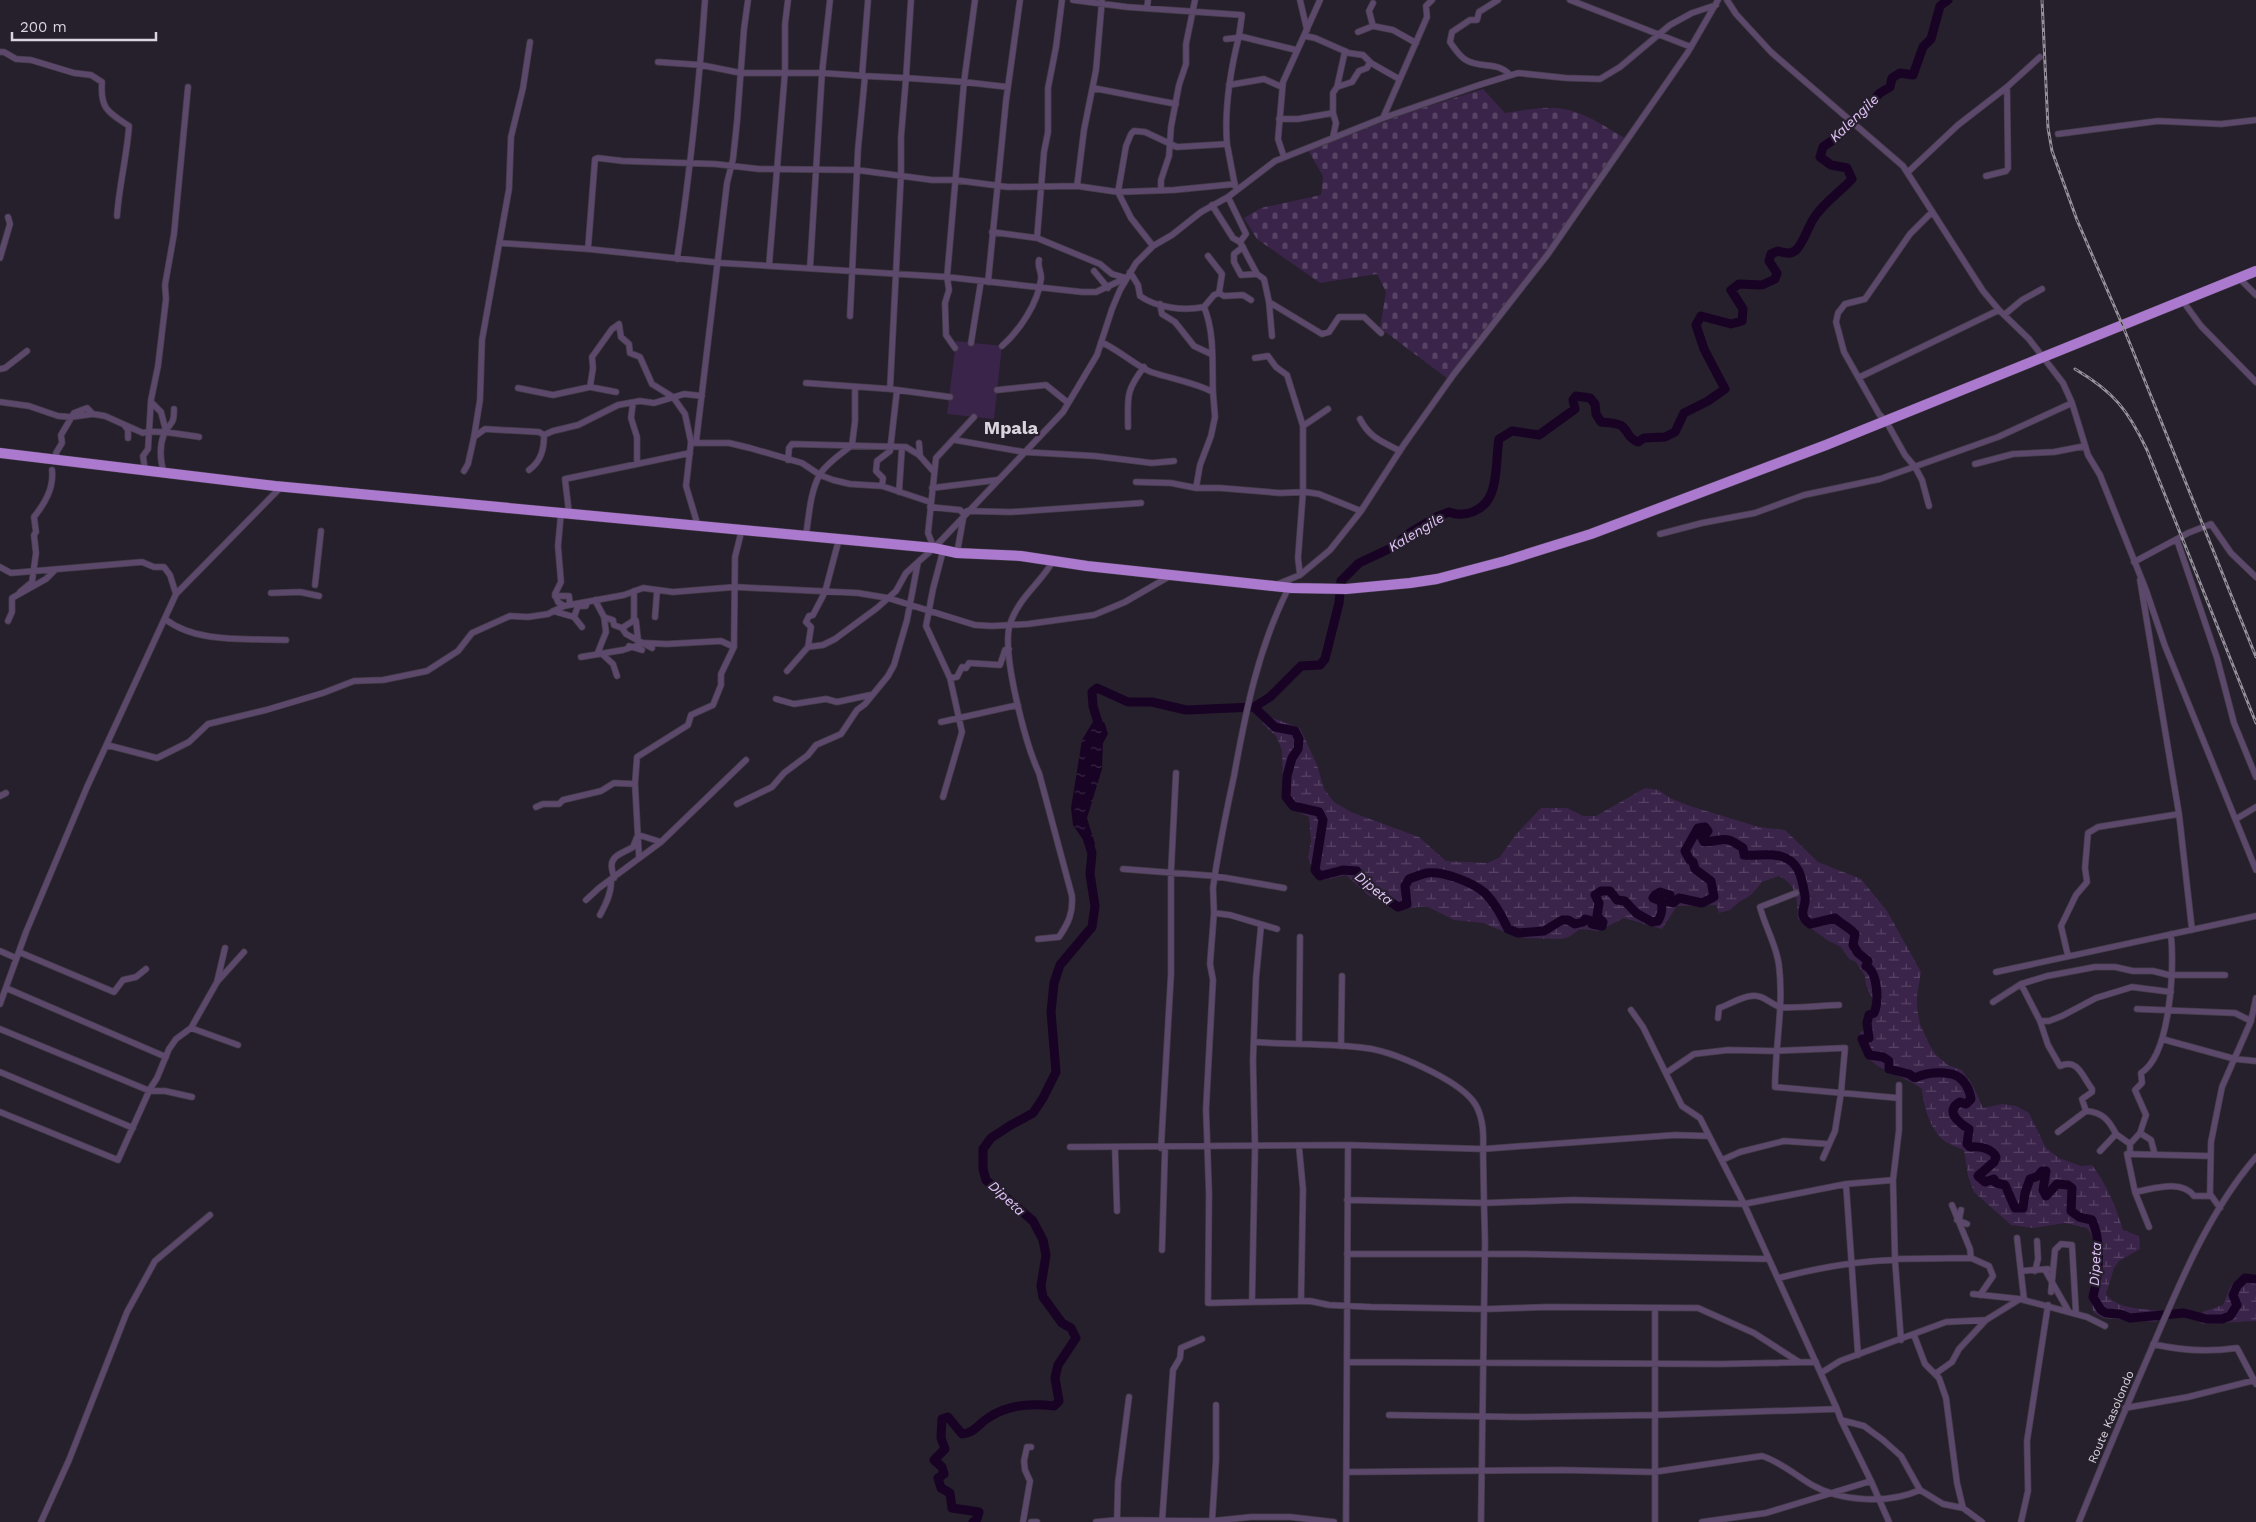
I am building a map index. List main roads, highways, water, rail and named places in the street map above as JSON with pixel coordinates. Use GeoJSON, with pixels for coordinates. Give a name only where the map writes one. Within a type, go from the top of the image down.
{"type":"FeatureCollection","features":[{"type":"Feature","properties":{"kind":"highway"},"geometry":{"type":"LineString","coordinates":[[0,453],[282,486],[806,535],[957,553],[995,553],[1274,586],[1333,589],[1410,583],[1505,561],[1591,534],[1886,421],[2042,356],[2256,271]]}},
{"type":"Feature","properties":{"kind":"water"},"geometry":{"type":"Polygon","coordinates":[[[1097,715],[1105,724],[1108,734],[1103,743],[1102,769],[1087,818],[1095,844],[1092,853],[1073,825],[1071,808],[1082,740],[1097,715]]]}},
{"type":"Feature","properties":{"kind":"waterway","name":"Kalengile"},"geometry":{"type":"LineString","coordinates":[[1254,707],[1270,697],[1301,666],[1320,665],[1325,659],[1339,603],[1341,581],[1359,563],[1391,548],[1411,532],[1436,517],[1449,512],[1455,514],[1473,512],[1484,505],[1493,488],[1499,439],[1512,431],[1539,435],[1575,409],[1573,400],[1576,396],[1590,398],[1595,404],[1596,414],[1601,422],[1621,425],[1630,437],[1638,442],[1644,438],[1665,437],[1675,432],[1684,413],[1708,401],[1725,389],[1704,349],[1696,325],[1701,316],[1731,324],[1742,321],[1743,309],[1731,290],[1739,284],[1762,285],[1775,279],[1777,273],[1769,261],[1771,254],[1778,251],[1785,253],[1794,252],[1802,242],[1813,219],[1820,210],[1852,179],[1847,168],[1831,165],[1820,157],[1823,147],[1840,135],[1880,93],[1890,87],[1892,78],[1900,73],[1913,75],[1923,47],[1931,39],[1940,6],[1948,0]]}},
{"type":"Feature","properties":{"kind":"waterway","name":"Dipeta"},"geometry":{"type":"LineString","coordinates":[[1099,726],[1093,706],[1092,692],[1097,688],[1128,702],[1152,702],[1186,710],[1254,707],[1275,727],[1295,731],[1299,739],[1298,749],[1292,758],[1287,776],[1286,797],[1293,806],[1319,812],[1323,820],[1315,870],[1320,876],[1343,870],[1357,871],[1362,882],[1398,907],[1407,904],[1405,886],[1409,879],[1427,873],[1449,876],[1465,881],[1485,893],[1498,910],[1508,929],[1518,933],[1544,931],[1562,920],[1568,920],[1575,924],[1583,922],[1585,919],[1592,921],[1592,924],[1602,926],[1603,922],[1597,916],[1599,903],[1595,895],[1601,891],[1610,891],[1617,900],[1625,901],[1636,913],[1652,922],[1658,921],[1661,914],[1661,901],[1653,898],[1660,892],[1670,895],[1669,902],[1673,903],[1679,898],[1702,903],[1714,897],[1711,881],[1695,869],[1693,862],[1685,851],[1698,828],[1705,827],[1708,831],[1702,838],[1704,842],[1724,839],[1743,848],[1744,855],[1771,855],[1787,858],[1796,866],[1801,877],[1805,900],[1803,914],[1806,920],[1810,924],[1835,918],[1855,934],[1853,945],[1858,953],[1868,961],[1866,966],[1873,974],[1877,995],[1876,1008],[1874,1013],[1869,1015],[1867,1023],[1869,1038],[1862,1039],[1869,1055],[1883,1057],[1889,1061],[1889,1069],[1909,1074],[1915,1078],[1926,1074],[1947,1073],[1959,1077],[1963,1081],[1971,1099],[1966,1104],[1960,1102],[1955,1105],[1953,1113],[1961,1124],[1969,1129],[1967,1144],[1970,1147],[1985,1148],[1996,1157],[1994,1162],[1978,1176],[1985,1182],[1994,1179],[1996,1183],[2005,1185],[2015,1208],[2023,1208],[2025,1193],[2030,1179],[2038,1176],[2042,1171],[2046,1171],[2043,1190],[2046,1196],[2057,1184],[2068,1185],[2072,1188],[2071,1211],[2079,1217],[2092,1220],[2095,1229],[2098,1258],[2097,1278],[2093,1297],[2101,1310],[2106,1313],[2120,1314],[2130,1318],[2184,1313],[2207,1319],[2222,1319],[2230,1316],[2237,1305],[2233,1295],[2237,1286],[2245,1278],[2256,1279]]}},
{"type":"Feature","properties":{"kind":"waterway","name":"Dipeta"},"geometry":{"type":"LineString","coordinates":[[973,1522],[977,1519],[979,1512],[952,1508],[950,1493],[941,1488],[938,1478],[944,1474],[942,1467],[934,1460],[945,1449],[941,1438],[942,1419],[948,1417],[962,1434],[973,1430],[985,1420],[1003,1410],[1028,1405],[1054,1406],[1059,1401],[1055,1378],[1058,1365],[1076,1338],[1071,1328],[1062,1323],[1043,1297],[1041,1286],[1046,1255],[1043,1240],[1033,1221],[986,1180],[983,1169],[983,1149],[991,1138],[1033,1113],[1056,1072],[1051,1012],[1054,983],[1060,965],[1092,927],[1095,906],[1090,874],[1092,853],[1088,841]]}},
{"type":"Feature","properties":{"kind":"railway"},"geometry":{"type":"LineString","coordinates":[[2042,0],[2048,128],[2052,151],[2077,220],[2122,324],[2256,657]]}},
{"type":"Feature","properties":{"kind":"railway"},"geometry":{"type":"LineString","coordinates":[[2075,369],[2089,377],[2110,394],[2126,413],[2140,436],[2256,723]]}},
{"type":"Feature","properties":{"kind":"district","name":"Mpala"},"geometry":{"type":"Point","coordinates":[1011,428]}}]}
